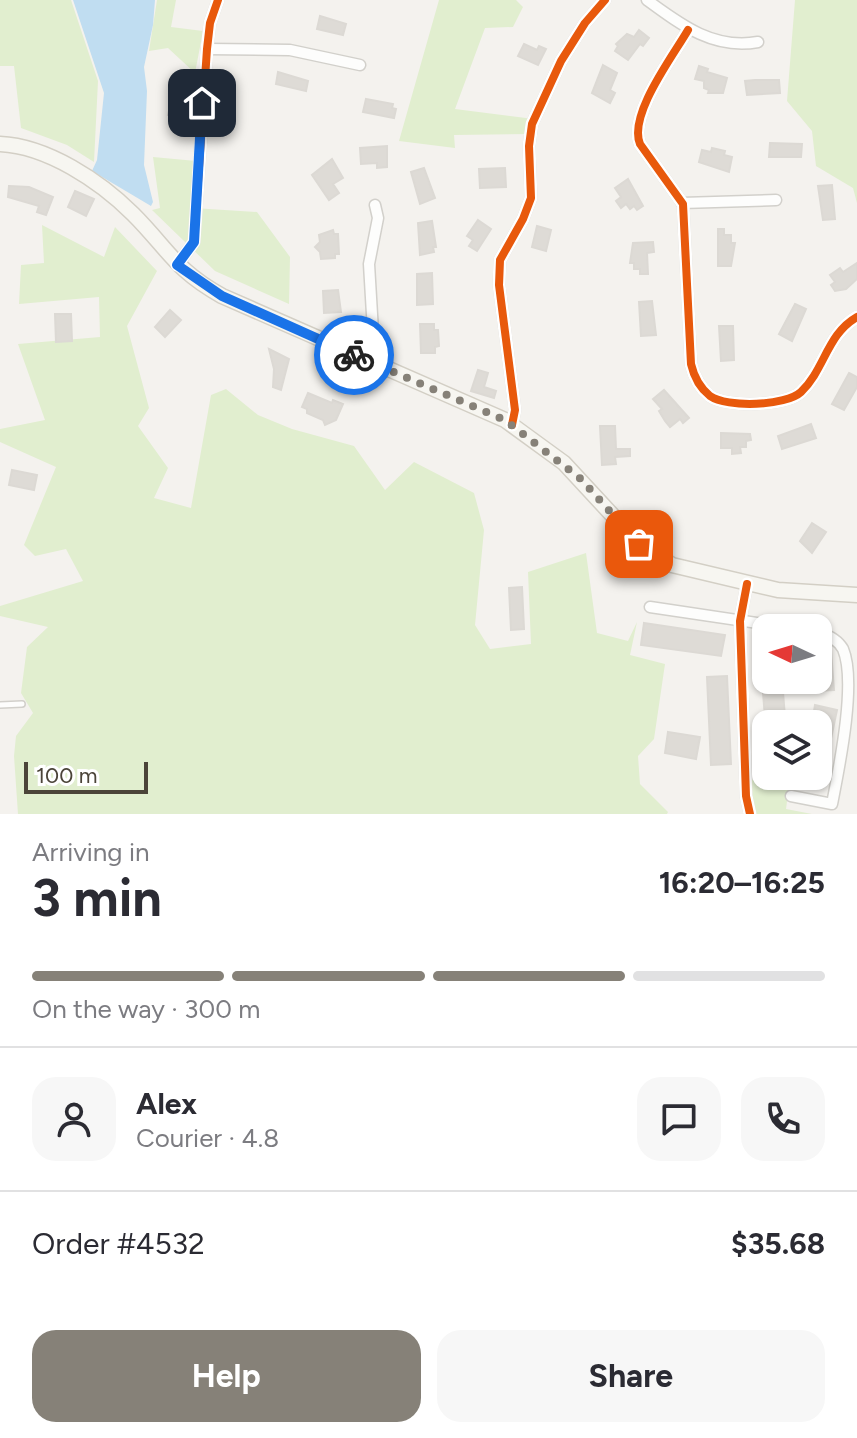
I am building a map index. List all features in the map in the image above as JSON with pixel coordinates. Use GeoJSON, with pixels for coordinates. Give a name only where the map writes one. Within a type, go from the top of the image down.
{"type":"FeatureCollection","features":[{"type":"Feature","properties":{"kind":"main road"},"geometry":{"type":"LineString","coordinates":[[0,144],[40,152],[95,184],[131,212],[177,265],[222,296],[512,425],[581,479],[652,555],[683,569],[747,584],[810,594],[857,595]]}},
{"type":"Feature","properties":{"kind":"street"},"geometry":{"type":"LineString","coordinates":[[177,265],[189,252],[195,236],[207,49],[210,23],[218,0]]}},
{"type":"Feature","properties":{"kind":"street"},"geometry":{"type":"LineString","coordinates":[[512,425],[515,410],[499,285],[500,260],[531,198],[529,146],[532,124],[561,61],[585,23],[605,0]]}},
{"type":"Feature","properties":{"kind":"street"},"geometry":{"type":"LineString","coordinates":[[647,0],[688,30],[741,46],[758,42]]}},
{"type":"Feature","properties":{"kind":"street"},"geometry":{"type":"LineString","coordinates":[[688,30],[641,111],[637,133],[640,144],[682,203],[691,364],[696,380],[712,397],[727,403],[776,402],[791,398],[804,388],[834,336],[857,317]]}},
{"type":"Feature","properties":{"kind":"street"},"geometry":{"type":"LineString","coordinates":[[207,49],[278,48],[360,65]]}},
{"type":"Feature","properties":{"kind":"street"},"geometry":{"type":"LineString","coordinates":[[682,203],[776,200]]}},
{"type":"Feature","properties":{"kind":"street"},"geometry":{"type":"LineString","coordinates":[[375,205],[378,218],[369,264],[375,365]]}},
{"type":"Feature","properties":{"kind":"street"},"geometry":{"type":"LineString","coordinates":[[747,584],[740,621],[746,796],[750,814]]}},
{"type":"Feature","properties":{"kind":"street"},"geometry":{"type":"LineString","coordinates":[[650,607],[752,623]]}},
{"type":"Feature","properties":{"kind":"street"},"geometry":{"type":"LineString","coordinates":[[791,796],[832,804],[852,728],[846,655],[832,639]]}},
{"type":"Feature","properties":{"kind":"lane"},"geometry":{"type":"LineString","coordinates":[[0,705],[22,704]]}},
{"type":"Feature","properties":{"kind":"green space"},"geometry":{"type":"Polygon","coordinates":[[[0,0],[71,0],[98,81],[94,162],[67,145],[21,128],[14,66],[0,66],[0,0]]]}},
{"type":"Feature","properties":{"kind":"green space"},"geometry":{"type":"Polygon","coordinates":[[[157,0],[176,0],[171,27],[203,31],[195,73],[168,48],[149,51],[157,0]]]}},
{"type":"Feature","properties":{"kind":"green space"},"geometry":{"type":"Polygon","coordinates":[[[439,0],[516,0],[523,7],[513,27],[485,28],[455,109],[534,119],[531,134],[454,135],[455,148],[399,141],[439,0]]]}},
{"type":"Feature","properties":{"kind":"green space"},"geometry":{"type":"Polygon","coordinates":[[[795,0],[857,0],[857,203],[853,188],[816,166],[812,131],[787,101],[795,0]]]}},
{"type":"Feature","properties":{"kind":"green space"},"geometry":{"type":"Polygon","coordinates":[[[153,157],[196,161],[193,208],[257,212],[290,257],[289,304],[215,271],[152,210],[160,208],[153,157]]]}},
{"type":"Feature","properties":{"kind":"green space"},"geometry":{"type":"Polygon","coordinates":[[[42,225],[104,257],[115,227],[157,271],[127,326],[149,408],[138,426],[168,468],[154,498],[191,508],[211,395],[226,389],[258,415],[292,429],[354,446],[385,490],[414,462],[474,493],[484,530],[475,625],[490,649],[531,644],[528,572],[586,553],[597,633],[628,641],[637,622],[630,655],[665,664],[654,739],[638,756],[640,784],[667,814],[18,814],[14,756],[16,736],[33,713],[21,693],[27,647],[48,627],[0,616],[0,606],[83,581],[66,549],[35,556],[24,545],[56,467],[0,442],[0,429],[45,420],[18,344],[100,337],[99,297],[19,304],[21,265],[44,263],[42,225]]]}},
{"type":"Feature","properties":{"kind":"green space"},"geometry":{"type":"Polygon","coordinates":[[[744,778],[752,780],[752,790],[789,790],[786,809],[812,814],[743,814],[749,810],[744,778]]]}},
{"type":"Feature","properties":{"kind":"water"},"geometry":{"type":"Polygon","coordinates":[[[73,0],[155,0],[144,67],[147,91],[144,165],[153,202],[151,206],[92,171],[97,160],[104,93],[73,0]]]}},
{"type":"Feature","properties":{"kind":"building"},"geometry":{"type":"Polygon","coordinates":[[[320,16],[346,24],[343,35],[317,29],[320,16]]]}},
{"type":"Feature","properties":{"kind":"building"},"geometry":{"type":"Polygon","coordinates":[[[639,30],[649,38],[628,60],[615,51],[616,44],[627,34],[634,37],[639,30]]]}},
{"type":"Feature","properties":{"kind":"building"},"geometry":{"type":"Polygon","coordinates":[[[524,44],[537,50],[539,46],[546,49],[538,65],[518,56],[524,44]]]}},
{"type":"Feature","properties":{"kind":"building"},"geometry":{"type":"Polygon","coordinates":[[[603,65],[617,73],[610,90],[615,93],[610,103],[592,93],[603,65]]]}},
{"type":"Feature","properties":{"kind":"building"},"geometry":{"type":"Polygon","coordinates":[[[699,66],[727,78],[723,93],[708,93],[704,81],[695,79],[699,66]]]}},
{"type":"Feature","properties":{"kind":"building"},"geometry":{"type":"Polygon","coordinates":[[[278,72],[308,81],[306,91],[276,84],[278,72]]]}},
{"type":"Feature","properties":{"kind":"building"},"geometry":{"type":"Polygon","coordinates":[[[779,80],[780,93],[747,95],[745,81],[779,80]]]}},
{"type":"Feature","properties":{"kind":"building"},"geometry":{"type":"Polygon","coordinates":[[[182,93],[193,95],[189,112],[178,110],[176,117],[168,115],[172,98],[181,100],[182,93]]]}},
{"type":"Feature","properties":{"kind":"building"},"geometry":{"type":"Polygon","coordinates":[[[366,99],[393,104],[392,108],[396,109],[394,118],[363,112],[366,99]]]}},
{"type":"Feature","properties":{"kind":"building"},"geometry":{"type":"Polygon","coordinates":[[[770,143],[802,144],[801,157],[769,157],[770,143]]]}},
{"type":"Feature","properties":{"kind":"building"},"geometry":{"type":"Polygon","coordinates":[[[387,146],[387,167],[377,168],[377,163],[361,164],[360,148],[387,146]]]}},
{"type":"Feature","properties":{"kind":"building"},"geometry":{"type":"Polygon","coordinates":[[[712,148],[725,151],[724,155],[732,157],[729,172],[699,162],[702,150],[711,152],[712,148]]]}},
{"type":"Feature","properties":{"kind":"building"},"geometry":{"type":"Polygon","coordinates":[[[332,159],[343,178],[333,184],[339,193],[329,200],[312,175],[332,159]]]}},
{"type":"Feature","properties":{"kind":"building"},"geometry":{"type":"Polygon","coordinates":[[[424,168],[435,198],[420,204],[411,172],[424,168]]]}},
{"type":"Feature","properties":{"kind":"building"},"geometry":{"type":"Polygon","coordinates":[[[505,168],[506,187],[480,188],[479,169],[505,168]]]}},
{"type":"Feature","properties":{"kind":"building"},"geometry":{"type":"Polygon","coordinates":[[[628,179],[643,206],[637,210],[634,206],[630,209],[626,204],[621,208],[616,201],[621,197],[615,188],[628,179]]]}},
{"type":"Feature","properties":{"kind":"building"},"geometry":{"type":"Polygon","coordinates":[[[832,185],[835,219],[823,220],[818,186],[832,185]]]}},
{"type":"Feature","properties":{"kind":"building"},"geometry":{"type":"Polygon","coordinates":[[[9,186],[29,187],[53,197],[46,215],[37,212],[39,206],[8,197],[9,186]]]}},
{"type":"Feature","properties":{"kind":"building"},"geometry":{"type":"Polygon","coordinates":[[[75,191],[94,199],[86,216],[68,207],[75,191]]]}},
{"type":"Feature","properties":{"kind":"building"},"geometry":{"type":"Polygon","coordinates":[[[478,220],[491,229],[477,251],[469,246],[473,240],[467,236],[478,220]]]}},
{"type":"Feature","properties":{"kind":"building"},"geometry":{"type":"Polygon","coordinates":[[[432,221],[436,247],[433,247],[434,252],[420,255],[418,223],[432,221]]]}},
{"type":"Feature","properties":{"kind":"building"},"geometry":{"type":"Polygon","coordinates":[[[537,226],[551,230],[546,251],[532,247],[537,226]]]}},
{"type":"Feature","properties":{"kind":"building"},"geometry":{"type":"Polygon","coordinates":[[[718,229],[724,229],[724,235],[731,235],[731,243],[735,243],[731,266],[718,266],[718,229]]]}},
{"type":"Feature","properties":{"kind":"building"},"geometry":{"type":"Polygon","coordinates":[[[333,230],[334,234],[338,234],[339,254],[335,254],[335,258],[321,259],[315,247],[320,242],[319,235],[333,230]]]}},
{"type":"Feature","properties":{"kind":"building"},"geometry":{"type":"Polygon","coordinates":[[[653,242],[654,252],[647,253],[648,274],[640,274],[640,269],[634,269],[634,263],[630,263],[633,243],[653,242]]]}},
{"type":"Feature","properties":{"kind":"building"},"geometry":{"type":"Polygon","coordinates":[[[857,263],[857,279],[846,289],[835,291],[831,285],[835,282],[830,275],[840,268],[843,272],[857,263]]]}},
{"type":"Feature","properties":{"kind":"building"},"geometry":{"type":"Polygon","coordinates":[[[432,273],[433,304],[417,305],[417,274],[432,273]]]}},
{"type":"Feature","properties":{"kind":"building"},"geometry":{"type":"Polygon","coordinates":[[[338,290],[341,312],[324,313],[323,291],[338,290]]]}},
{"type":"Feature","properties":{"kind":"building"},"geometry":{"type":"Polygon","coordinates":[[[652,301],[656,335],[641,336],[639,302],[652,301]]]}},
{"type":"Feature","properties":{"kind":"building"},"geometry":{"type":"Polygon","coordinates":[[[795,304],[806,309],[792,341],[779,334],[795,304]]]}},
{"type":"Feature","properties":{"kind":"building"},"geometry":{"type":"Polygon","coordinates":[[[170,310],[181,320],[165,337],[155,327],[170,310]]]}},
{"type":"Feature","properties":{"kind":"building"},"geometry":{"type":"Polygon","coordinates":[[[55,314],[71,314],[72,341],[56,342],[55,314]]]}},
{"type":"Feature","properties":{"kind":"building"},"geometry":{"type":"Polygon","coordinates":[[[420,324],[434,324],[434,330],[438,330],[439,346],[435,347],[435,353],[421,353],[420,324]]]}},
{"type":"Feature","properties":{"kind":"building"},"geometry":{"type":"Polygon","coordinates":[[[719,326],[733,326],[734,360],[721,361],[719,326]]]}},
{"type":"Feature","properties":{"kind":"building"},"geometry":{"type":"Polygon","coordinates":[[[269,349],[289,359],[281,390],[273,387],[274,369],[269,349]]]}},
{"type":"Feature","properties":{"kind":"building"},"geometry":{"type":"Polygon","coordinates":[[[478,370],[488,373],[484,387],[496,391],[494,398],[471,391],[478,370]]]}},
{"type":"Feature","properties":{"kind":"building"},"geometry":{"type":"Polygon","coordinates":[[[849,373],[857,377],[857,387],[844,410],[832,404],[849,373]]]}},
{"type":"Feature","properties":{"kind":"building"},"geometry":{"type":"Polygon","coordinates":[[[664,390],[689,418],[683,423],[680,419],[670,427],[659,411],[662,409],[653,399],[664,390]]]}},
{"type":"Feature","properties":{"kind":"building"},"geometry":{"type":"Polygon","coordinates":[[[308,393],[343,404],[336,420],[325,425],[323,420],[307,413],[307,409],[302,407],[308,393]]]}},
{"type":"Feature","properties":{"kind":"building"},"geometry":{"type":"Polygon","coordinates":[[[811,424],[816,438],[782,449],[778,436],[811,424]]]}},
{"type":"Feature","properties":{"kind":"building"},"geometry":{"type":"Polygon","coordinates":[[[600,426],[615,426],[616,449],[630,449],[630,456],[615,457],[616,464],[602,465],[600,426]]]}},
{"type":"Feature","properties":{"kind":"building"},"geometry":{"type":"Polygon","coordinates":[[[721,433],[750,434],[751,440],[746,441],[746,447],[740,447],[741,453],[732,454],[732,448],[721,448],[721,433]]]}},
{"type":"Feature","properties":{"kind":"building"},"geometry":{"type":"Polygon","coordinates":[[[12,470],[37,475],[34,490],[9,485],[12,470]]]}},
{"type":"Feature","properties":{"kind":"building"},"geometry":{"type":"Polygon","coordinates":[[[812,523],[826,532],[812,553],[800,541],[812,523]]]}},
{"type":"Feature","properties":{"kind":"building"},"geometry":{"type":"Polygon","coordinates":[[[522,587],[524,629],[511,630],[509,588],[522,587]]]}},
{"type":"Feature","properties":{"kind":"building"},"geometry":{"type":"Polygon","coordinates":[[[644,623],[725,635],[721,656],[641,645],[644,623]]]}},
{"type":"Feature","properties":{"kind":"building"},"geometry":{"type":"Polygon","coordinates":[[[727,676],[731,764],[711,765],[707,677],[727,676]]]}},
{"type":"Feature","properties":{"kind":"building"},"geometry":{"type":"Polygon","coordinates":[[[763,694],[783,694],[784,710],[764,710],[763,694]]]}},
{"type":"Feature","properties":{"kind":"building"},"geometry":{"type":"Polygon","coordinates":[[[815,705],[837,710],[832,734],[832,710],[814,710],[815,705]]]}},
{"type":"Feature","properties":{"kind":"building"},"geometry":{"type":"Polygon","coordinates":[[[668,732],[700,737],[696,759],[665,753],[668,732]]]}},
{"type":"Feature","properties":{"kind":"cycle path"},"geometry":{"type":"LineString","coordinates":[[177,265],[194,242],[207,49],[210,23],[218,0]]}},
{"type":"Feature","properties":{"kind":"cycle path"},"geometry":{"type":"LineString","coordinates":[[512,425],[515,410],[499,285],[500,260],[531,198],[529,146],[532,124],[561,61],[585,23],[605,0]]}},
{"type":"Feature","properties":{"kind":"cycle path"},"geometry":{"type":"LineString","coordinates":[[688,30],[646,102],[638,132],[640,144],[683,204],[691,364],[698,382],[710,396],[729,402],[770,403],[793,397],[809,383],[839,333],[857,317]]}},
{"type":"Feature","properties":{"kind":"cycle path"},"geometry":{"type":"LineString","coordinates":[[747,584],[740,621],[746,796],[750,814]]}},
{"type":"Feature","properties":{"kind":"way so far"},"geometry":{"type":"LineString","coordinates":[[354,355],[505,420],[564,463],[639,544]]}},
{"type":"Feature","properties":{"kind":"route"},"geometry":{"type":"LineString","coordinates":[[202,103],[194,242],[177,265],[222,296],[354,355]]}}]}
